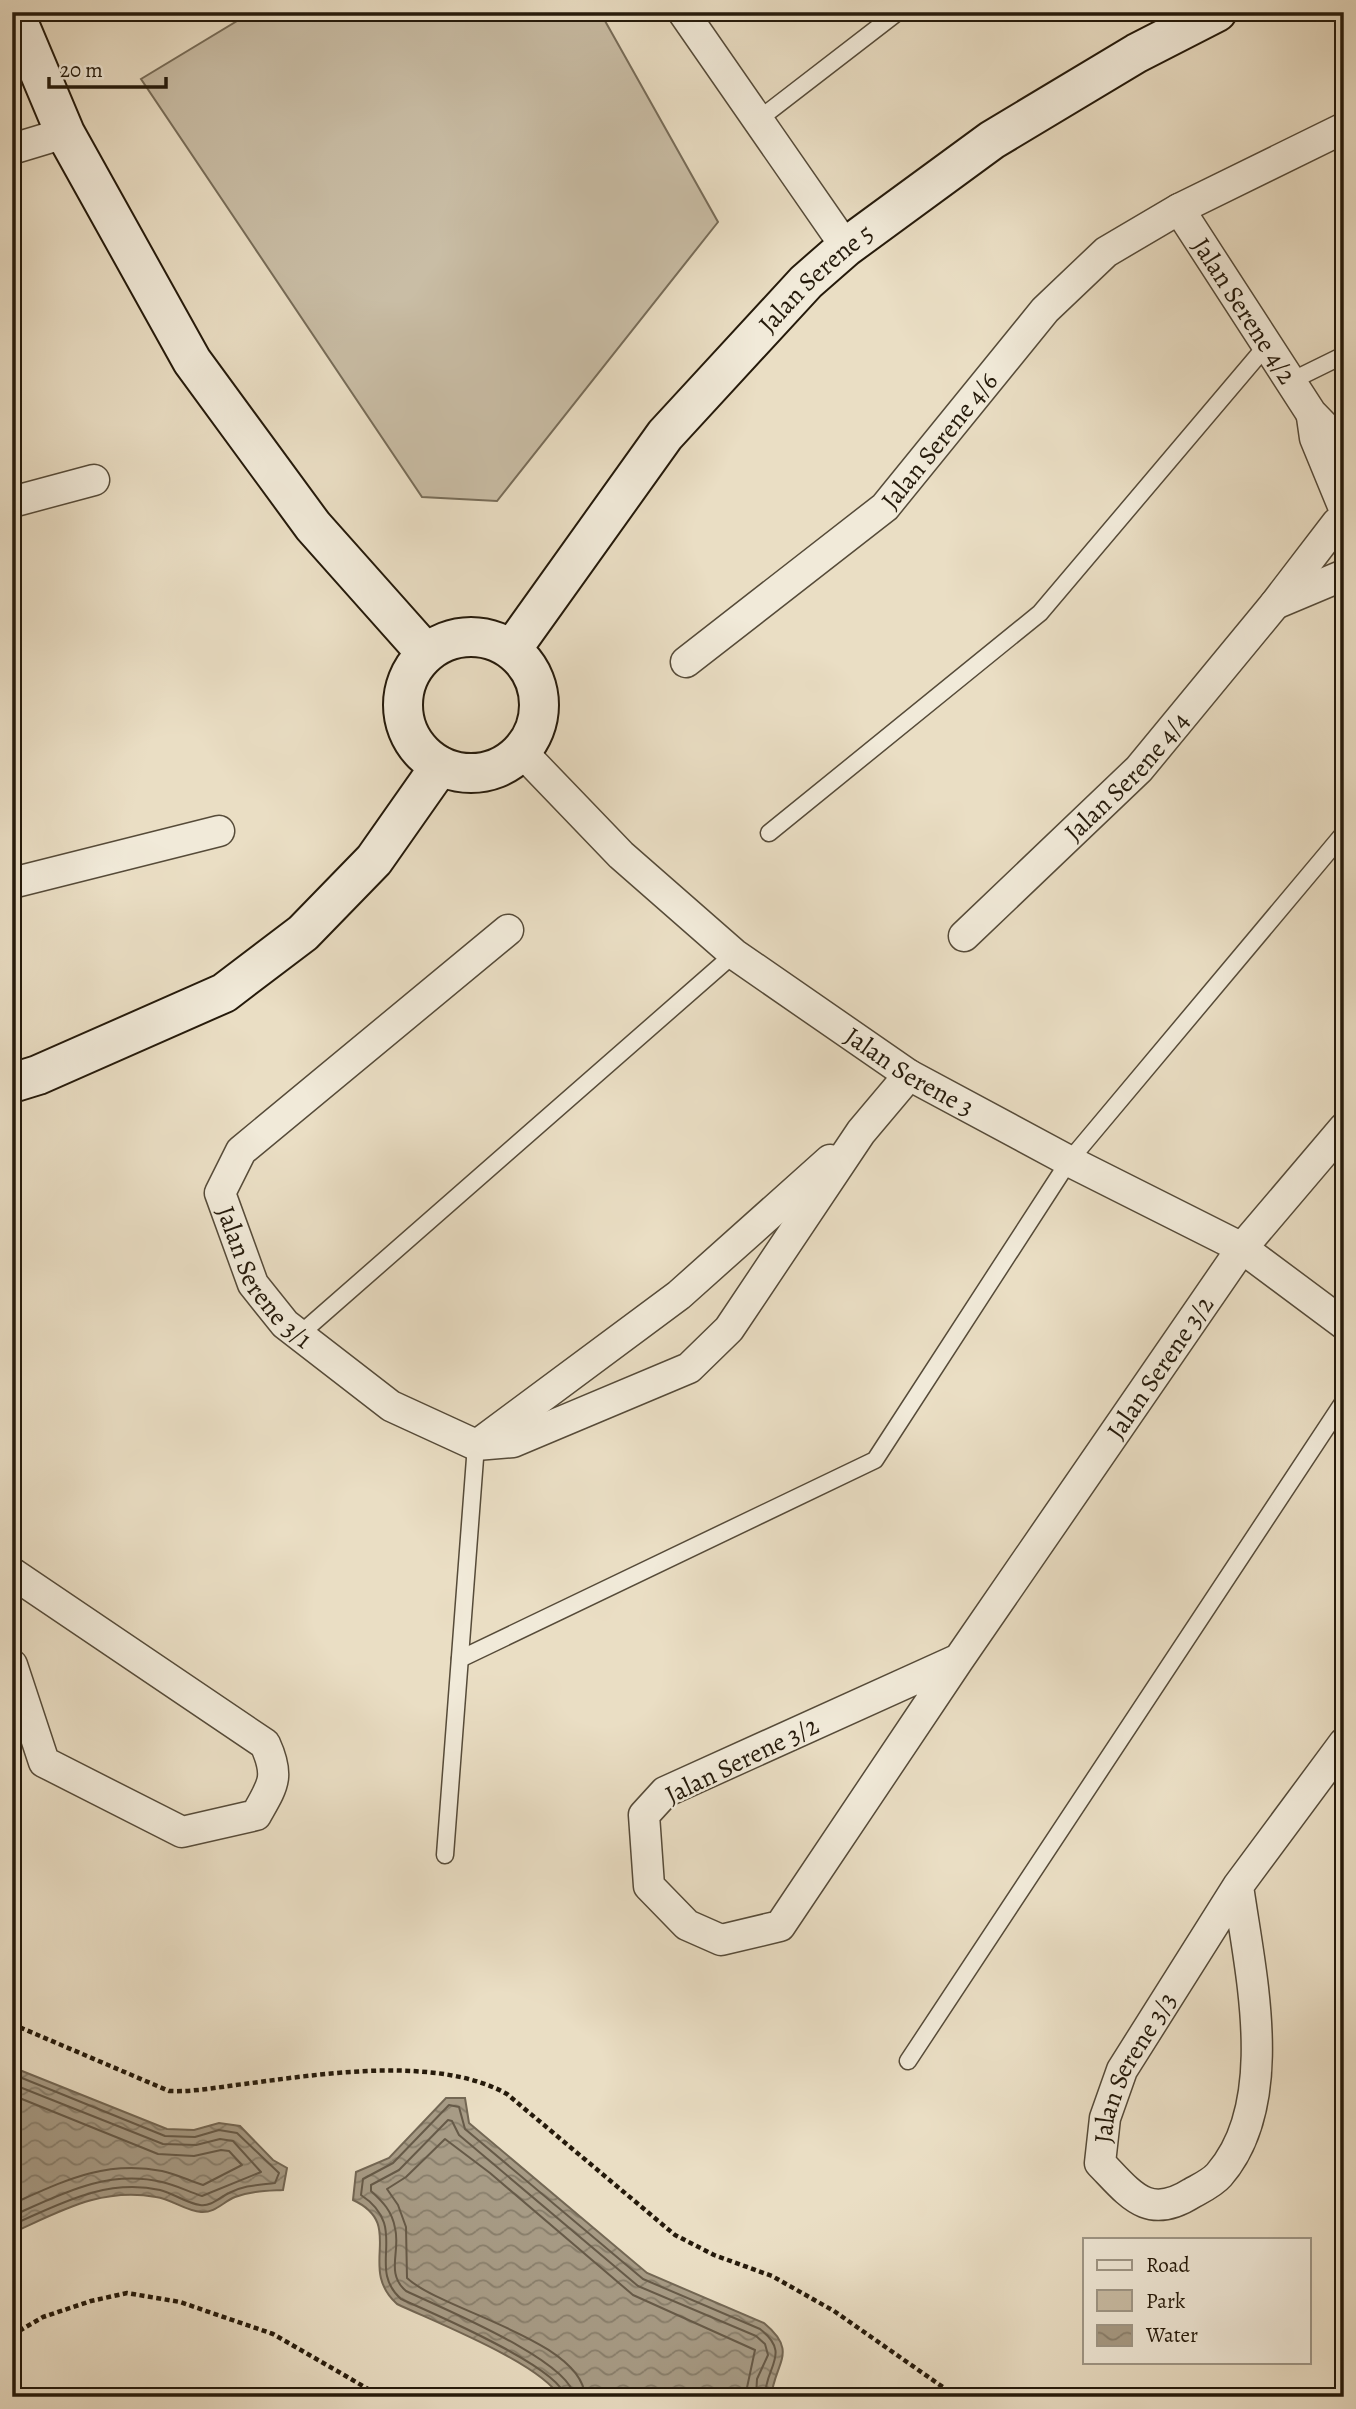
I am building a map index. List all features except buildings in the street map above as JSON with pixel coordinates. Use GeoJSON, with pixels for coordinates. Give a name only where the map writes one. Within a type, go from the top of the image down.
{"type":"FeatureCollection","features":[{"type":"Feature","properties":{"kind":"street"},"geometry":{"type":"LineString","coordinates":[[14,12],[65,133],[192,361],[313,526],[426,653]]}},
{"type":"Feature","properties":{"kind":"street"},"geometry":{"type":"LineString","coordinates":[[683,12],[846,247]]}},
{"type":"Feature","properties":{"kind":"street","name":"Jalan Serene 5"},"geometry":{"type":"LineString","coordinates":[[512,649],[665,435],[806,282],[846,247],[992,140],[1137,53],[1216,12]]}},
{"type":"Feature","properties":{"kind":"street","name":"Jalan Serene 4/6"},"geometry":{"type":"LineString","coordinates":[[686,662],[885,507],[1045,310],[1106,252],[1179,209],[1344,128]]}},
{"type":"Feature","properties":{"kind":"street"},"geometry":{"type":"LineString","coordinates":[[12,149],[65,133]]}},
{"type":"Feature","properties":{"kind":"street","name":"Jalan Serene 4/2"},"geometry":{"type":"LineString","coordinates":[[1179,209],[1311,413],[1344,447]]}},
{"type":"Feature","properties":{"kind":"street","name":"Jalan Serene 4/2"},"geometry":{"type":"LineString","coordinates":[[1311,413],[1315,438],[1342,521]]}},
{"type":"Feature","properties":{"kind":"street"},"geometry":{"type":"LineString","coordinates":[[12,502],[94,480]]}},
{"type":"Feature","properties":{"kind":"street","name":"Jalan Serene 4/4"},"geometry":{"type":"LineString","coordinates":[[964,936],[1139,769],[1342,521]]}},
{"type":"Feature","properties":{"kind":"street","name":"Jalan Serene 4/4"},"geometry":{"type":"LineString","coordinates":[[1275,604],[1344,575]]}},
{"type":"Feature","properties":{"kind":"street"},"geometry":{"type":"LineString","coordinates":[[468,636],[491,639],[512,649],[528,666],[538,686],[540,709],[534,732],[522,751],[503,765],[482,772],[460,773],[440,766],[422,752],[410,735],[404,714],[404,692],[411,672],[426,653],[445,641],[468,636]]}},
{"type":"Feature","properties":{"kind":"street","name":"Jalan Serene 3"},"geometry":{"type":"LineString","coordinates":[[522,751],[621,855],[734,954],[909,1075],[1069,1161],[1242,1248],[1344,1324]]}},
{"type":"Feature","properties":{"kind":"street"},"geometry":{"type":"LineString","coordinates":[[12,1083],[224,993],[303,933],[374,860],[440,766]]}},
{"type":"Feature","properties":{"kind":"street"},"geometry":{"type":"LineString","coordinates":[[12,883],[219,831]]}},
{"type":"Feature","properties":{"kind":"street","name":"Jalan Serene 3/1"},"geometry":{"type":"LineString","coordinates":[[508,930],[241,1151],[220,1193],[253,1284],[285,1324],[391,1406],[476,1445],[513,1442],[689,1368],[729,1329],[861,1132],[909,1075]]}},
{"type":"Feature","properties":{"kind":"street","name":"Jalan Serene 3/2"},"geometry":{"type":"LineString","coordinates":[[959,1659],[665,1792],[643,1815],[649,1886],[687,1925],[721,1940],[780,1926],[959,1659],[1242,1248],[1344,1128]]}},
{"type":"Feature","properties":{"kind":"street","name":"Jalan Serene 3/1"},"geometry":{"type":"LineString","coordinates":[[476,1445],[679,1295],[861,1132]]}},
{"type":"Feature","properties":{"kind":"street"},"geometry":{"type":"LineString","coordinates":[[12,1573],[265,1744],[273,1762],[274,1783],[256,1815],[182,1832],[44,1762],[12,1665]]}},
{"type":"Feature","properties":{"kind":"street","name":"Jalan Serene 3/3"},"geometry":{"type":"LineString","coordinates":[[1238,1886],[1251,1983],[1257,2060],[1251,2104],[1237,2151],[1217,2178],[1172,2206],[1147,2205],[1127,2192],[1100,2163],[1105,2118],[1122,2070],[1238,1886],[1344,1743]]}},
{"type":"Feature","properties":{"kind":"lane"},"geometry":{"type":"LineString","coordinates":[[758,120],[898,12]]}},
{"type":"Feature","properties":{"kind":"lane"},"geometry":{"type":"LineString","coordinates":[[769,833],[1040,613],[1268,345]]}},
{"type":"Feature","properties":{"kind":"lane"},"geometry":{"type":"LineString","coordinates":[[1291,382],[1344,355]]}},
{"type":"Feature","properties":{"kind":"lane"},"geometry":{"type":"LineString","coordinates":[[460,1658],[875,1460],[1069,1161],[1344,832]]}},
{"type":"Feature","properties":{"kind":"lane"},"geometry":{"type":"LineString","coordinates":[[299,1335],[734,954]]}},
{"type":"Feature","properties":{"kind":"lane"},"geometry":{"type":"LineString","coordinates":[[908,2061],[1344,1401]]}},
{"type":"Feature","properties":{"kind":"lane"},"geometry":{"type":"LineString","coordinates":[[445,1855],[476,1445]]}},
{"type":"Feature","properties":{"kind":"path"},"geometry":{"type":"LineString","coordinates":[[12,2024],[170,2091],[197,2092],[344,2072],[446,2073],[486,2082],[507,2094],[675,2235],[714,2255],[772,2276],[814,2299],[957,2397]]}},
{"type":"Feature","properties":{"kind":"path"},"geometry":{"type":"LineString","coordinates":[[12,2335],[43,2317],[91,2301],[127,2293],[180,2302],[273,2334],[382,2397]]}},
{"type":"Feature","properties":{"kind":"green space"},"geometry":{"type":"Polygon","coordinates":[[[252,12],[600,12],[718,222],[497,501],[422,497],[141,79],[252,12]]]}},
{"type":"Feature","properties":{"kind":"water"},"geometry":{"type":"Polygon","coordinates":[[[12,2067],[167,2129],[194,2130],[219,2123],[240,2126],[273,2160],[287,2168],[283,2190],[241,2195],[206,2212],[190,2210],[156,2197],[117,2195],[65,2209],[12,2233],[12,2067]]]}},
{"type":"Feature","properties":{"kind":"water"},"geometry":{"type":"Polygon","coordinates":[[[446,2098],[465,2098],[469,2123],[647,2273],[764,2323],[775,2333],[783,2350],[771,2397],[560,2397],[549,2384],[510,2357],[397,2304],[386,2290],[380,2276],[380,2234],[377,2222],[369,2210],[353,2200],[356,2172],[389,2158],[446,2098]]]}}]}
